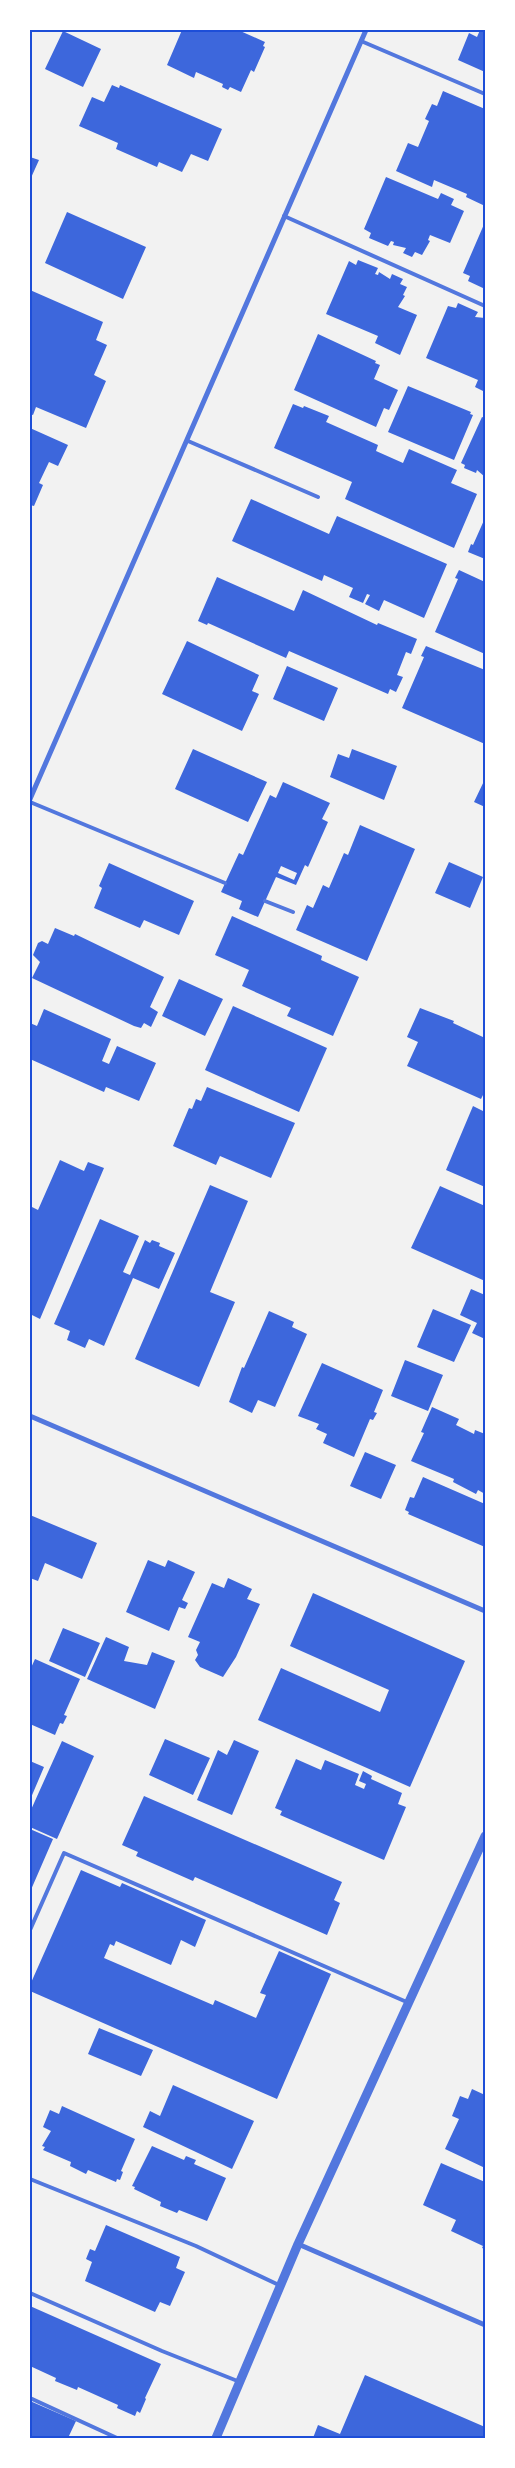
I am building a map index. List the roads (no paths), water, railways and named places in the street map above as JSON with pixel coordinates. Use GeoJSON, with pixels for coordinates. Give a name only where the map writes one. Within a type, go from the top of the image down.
{"type":"FeatureCollection","features":[{"type":"Feature","properties":{"kind":"street"},"geometry":{"type":"LineString","coordinates":[[30,801],[366,30]]}},
{"type":"Feature","properties":{"kind":"street"},"geometry":{"type":"LineString","coordinates":[[30,1416],[485,1611]]}},
{"type":"Feature","properties":{"kind":"street"},"geometry":{"type":"LineString","coordinates":[[216,2438],[298,2244],[485,1836]]}},
{"type":"Feature","properties":{"kind":"street"},"geometry":{"type":"LineString","coordinates":[[298,2244],[485,2325]]}},
{"type":"Feature","properties":{"kind":"lane"},"geometry":{"type":"LineString","coordinates":[[361,40],[485,94]]}},
{"type":"Feature","properties":{"kind":"lane"},"geometry":{"type":"LineString","coordinates":[[284,216],[485,306]]}},
{"type":"Feature","properties":{"kind":"lane"},"geometry":{"type":"LineString","coordinates":[[188,441],[318,497]]}},
{"type":"Feature","properties":{"kind":"lane"},"geometry":{"type":"LineString","coordinates":[[30,801],[225,884]]}},
{"type":"Feature","properties":{"kind":"lane"},"geometry":{"type":"LineString","coordinates":[[265,901],[293,912]]}},
{"type":"Feature","properties":{"kind":"lane"},"geometry":{"type":"LineString","coordinates":[[30,1930],[64,1853],[409,2003]]}},
{"type":"Feature","properties":{"kind":"lane"},"geometry":{"type":"LineString","coordinates":[[30,2179],[196,2246],[281,2286]]}},
{"type":"Feature","properties":{"kind":"lane"},"geometry":{"type":"LineString","coordinates":[[30,2293],[162,2351],[240,2382]]}},
{"type":"Feature","properties":{"kind":"lane"},"geometry":{"type":"LineString","coordinates":[[30,2398],[117,2438]]}}]}
